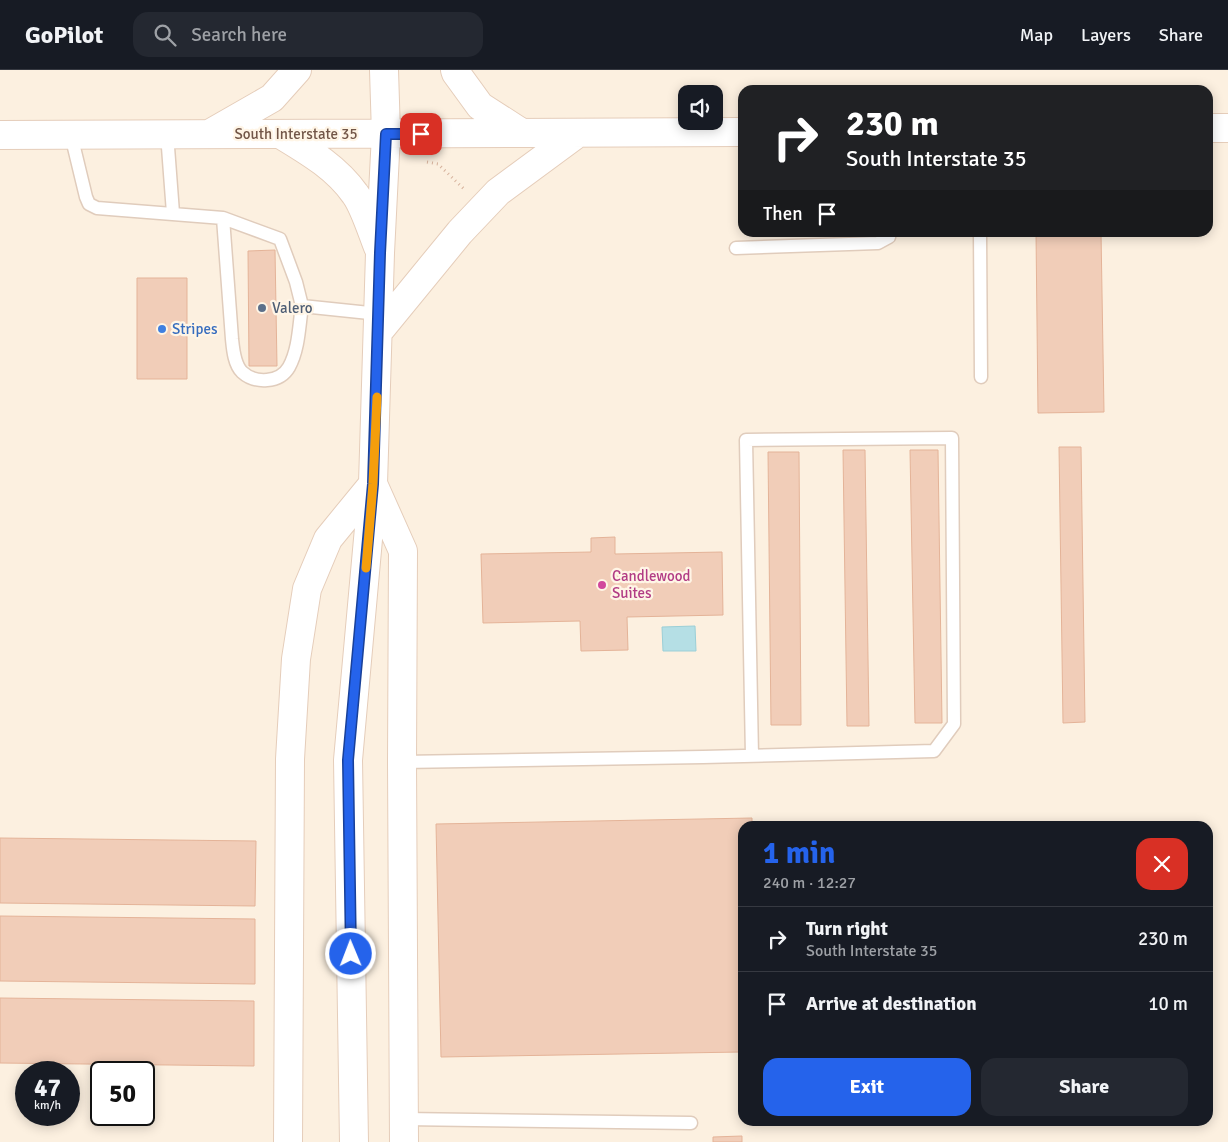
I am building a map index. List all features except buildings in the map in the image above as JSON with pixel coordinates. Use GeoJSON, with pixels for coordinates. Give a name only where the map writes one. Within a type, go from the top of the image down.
{"type":"FeatureCollection","features":[{"type":"Feature","properties":{"kind":"main road"},"geometry":{"type":"LineString","coordinates":[[210,134],[272,98],[296,70]]}},
{"type":"Feature","properties":{"kind":"main road"},"geometry":{"type":"LineString","coordinates":[[354,1136],[348,760],[373,484],[380,253],[386,134],[384,70]]}},
{"type":"Feature","properties":{"kind":"main road"},"geometry":{"type":"LineString","coordinates":[[455,70],[480,106],[522,133]]}},
{"type":"Feature","properties":{"kind":"main road"},"geometry":{"type":"LineString","coordinates":[[1213,128],[1228,128]]}},
{"type":"Feature","properties":{"kind":"main road","name":"South Interstate 35"},"geometry":{"type":"LineString","coordinates":[[0,135],[738,132]]}},
{"type":"Feature","properties":{"kind":"main road"},"geometry":{"type":"LineString","coordinates":[[379,322],[498,192],[578,133]]}},
{"type":"Feature","properties":{"kind":"main road"},"geometry":{"type":"LineString","coordinates":[[279,134],[312,153],[333,169],[356,195],[380,253]]}},
{"type":"Feature","properties":{"kind":"main road"},"geometry":{"type":"LineString","coordinates":[[373,484],[404,551],[402,762],[404,1130]]}},
{"type":"Feature","properties":{"kind":"main road"},"geometry":{"type":"LineString","coordinates":[[288,1142],[290,759],[296,659],[307,589],[328,539],[373,484]]}},
{"type":"Feature","properties":{"kind":"lane"},"geometry":{"type":"LineString","coordinates":[[167,134],[173,213]]}},
{"type":"Feature","properties":{"kind":"lane"},"geometry":{"type":"LineString","coordinates":[[71,135],[86,197],[89,204],[97,208],[223,218],[280,239],[296,282],[302,306],[294,354],[289,368],[281,376],[270,380],[253,378],[241,371],[234,357],[223,218]]}},
{"type":"Feature","properties":{"kind":"lane"},"geometry":{"type":"LineString","coordinates":[[736,248],[878,243],[889,237]]}},
{"type":"Feature","properties":{"kind":"lane"},"geometry":{"type":"LineString","coordinates":[[980,237],[981,377]]}},
{"type":"Feature","properties":{"kind":"lane"},"geometry":{"type":"LineString","coordinates":[[302,306],[379,322]]}},
{"type":"Feature","properties":{"kind":"lane"},"geometry":{"type":"LineString","coordinates":[[402,762],[752,756],[934,751],[954,724],[952,438],[746,440],[752,756]]}},
{"type":"Feature","properties":{"kind":"lane"},"geometry":{"type":"LineString","coordinates":[[404,1130],[691,1123]]}},
{"type":"Feature","properties":{"kind":"path"},"geometry":{"type":"LineString","coordinates":[[427,162],[438,164],[468,193]]}},
{"type":"Feature","properties":{"kind":"water"},"geometry":{"type":"Polygon","coordinates":[[[695,626],[696,651],[663,651],[662,627],[695,626]]]}},
{"type":"Feature","properties":{"kind":"slow traffic"},"geometry":{"type":"LineString","coordinates":[[366,568],[373,484],[377,397]]}},
{"type":"Feature","properties":{"kind":"place","name":"Valero"},"geometry":{"type":"Point","coordinates":[262,308]}},
{"type":"Feature","properties":{"kind":"place","name":"Stripes"},"geometry":{"type":"Point","coordinates":[162,329]}},
{"type":"Feature","properties":{"kind":"place","name":"Candlewood Suites"},"geometry":{"type":"Point","coordinates":[602,585]}},
{"type":"Feature","properties":{"kind":"route"},"geometry":{"type":"LineString","coordinates":[[351,954],[348,760],[373,484],[380,253],[386,134],[421,134]]}}]}
